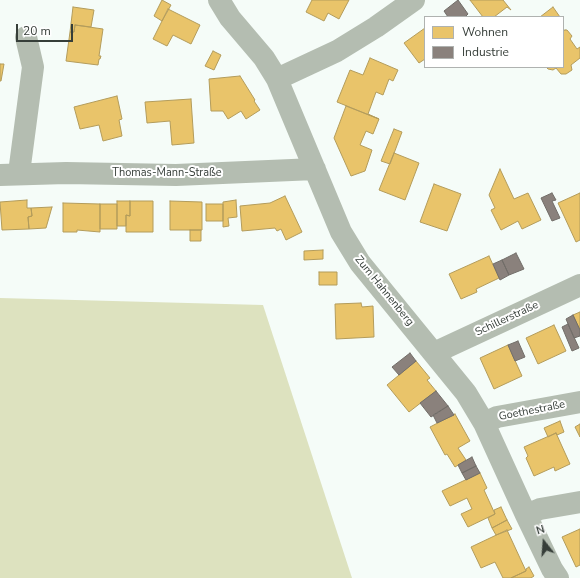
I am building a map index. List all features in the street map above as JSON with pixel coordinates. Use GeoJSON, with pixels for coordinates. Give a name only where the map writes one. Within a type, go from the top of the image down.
{"type":"FeatureCollection","features":[{"type":"Feature","properties":{"kind":"street","name":"Zum Hahnenberg"},"geometry":{"type":"LineString","coordinates":[[219,0],[230,18],[264,58],[277,79],[341,232],[360,263],[466,393],[484,423],[526,515],[558,578]]}},
{"type":"Feature","properties":{"kind":"street"},"geometry":{"type":"LineString","coordinates":[[277,79],[337,51],[376,27],[414,0]]}},
{"type":"Feature","properties":{"kind":"street","name":"Thomas-Mann-Straße"},"geometry":{"type":"LineString","coordinates":[[26,37],[33,67],[9,174],[66,173],[176,175],[315,169]]}},
{"type":"Feature","properties":{"kind":"street","name":"Schillerstraße"},"geometry":{"type":"LineString","coordinates":[[434,353],[580,285]]}},
{"type":"Feature","properties":{"kind":"street","name":"Goethestraße"},"geometry":{"type":"LineString","coordinates":[[484,423],[497,417],[580,402]]}},
{"type":"Feature","properties":{"kind":"street"},"geometry":{"type":"LineString","coordinates":[[526,515],[540,509],[580,502]]}},
{"type":"Feature","properties":{"kind":"green space"},"geometry":{"type":"Polygon","coordinates":[[[0,298],[263,305],[352,578],[0,578],[0,298]]]}},
{"type":"Feature","properties":{"kind":"building: Wohnen"},"geometry":{"type":"Polygon","coordinates":[[[162,0],[171,5],[162,21],[154,16],[162,0]]]}},
{"type":"Feature","properties":{"kind":"building: Wohnen"},"geometry":{"type":"Polygon","coordinates":[[[312,0],[349,0],[339,19],[328,13],[324,21],[306,12],[312,0]]]}},
{"type":"Feature","properties":{"kind":"building: Wohnen"},"geometry":{"type":"Polygon","coordinates":[[[470,0],[503,0],[511,10],[507,7],[495,16],[482,16],[470,0]]]}},
{"type":"Feature","properties":{"kind":"building: Wohnen"},"geometry":{"type":"Polygon","coordinates":[[[73,7],[94,10],[91,27],[75,25],[74,32],[70,32],[73,7]]]}},
{"type":"Feature","properties":{"kind":"building: Wohnen"},"geometry":{"type":"Polygon","coordinates":[[[553,7],[559,16],[541,16],[553,7]]]}},
{"type":"Feature","properties":{"kind":"building: Wohnen"},"geometry":{"type":"Polygon","coordinates":[[[168,9],[200,25],[191,44],[173,35],[167,46],[153,39],[168,9]]]}},
{"type":"Feature","properties":{"kind":"building: Wohnen"},"geometry":{"type":"Polygon","coordinates":[[[75,25],[103,29],[99,56],[101,56],[98,65],[66,61],[70,32],[74,32],[75,25]]]}},
{"type":"Feature","properties":{"kind":"building: Wohnen"},"geometry":{"type":"Polygon","coordinates":[[[424,29],[424,60],[419,63],[404,43],[424,29]]]}},
{"type":"Feature","properties":{"kind":"building: Wohnen"},"geometry":{"type":"Polygon","coordinates":[[[564,30],[567,30],[572,36],[570,39],[577,49],[580,47],[580,58],[571,65],[572,70],[566,74],[561,74],[556,68],[564,68],[564,30]]]}},
{"type":"Feature","properties":{"kind":"building: Wohnen"},"geometry":{"type":"Polygon","coordinates":[[[213,51],[221,55],[214,70],[205,66],[213,51]]]}},
{"type":"Feature","properties":{"kind":"building: Wohnen"},"geometry":{"type":"Polygon","coordinates":[[[370,58],[398,70],[393,81],[389,79],[383,95],[376,92],[368,114],[379,119],[337,102],[350,70],[363,75],[370,58]]]}},
{"type":"Feature","properties":{"kind":"building: Wohnen"},"geometry":{"type":"Polygon","coordinates":[[[0,64],[4,64],[1,81],[0,81],[0,64]]]}},
{"type":"Feature","properties":{"kind":"building: Wohnen"},"geometry":{"type":"Polygon","coordinates":[[[547,68],[556,68],[553,70],[547,68]]]}},
{"type":"Feature","properties":{"kind":"building: Wohnen"},"geometry":{"type":"Polygon","coordinates":[[[240,76],[260,110],[246,119],[241,111],[228,119],[223,111],[211,111],[209,79],[240,76]]]}},
{"type":"Feature","properties":{"kind":"building: Wohnen"},"geometry":{"type":"Polygon","coordinates":[[[117,96],[122,119],[119,120],[122,136],[103,141],[99,125],[80,129],[74,107],[117,96]]]}},
{"type":"Feature","properties":{"kind":"building: Wohnen"},"geometry":{"type":"Polygon","coordinates":[[[191,99],[194,143],[172,145],[170,121],[147,123],[145,102],[191,99]]]}},
{"type":"Feature","properties":{"kind":"building: Wohnen"},"geometry":{"type":"Polygon","coordinates":[[[346,106],[379,119],[373,134],[366,131],[360,145],[372,150],[365,171],[351,176],[334,138],[346,106]]]}},
{"type":"Feature","properties":{"kind":"building: Wohnen"},"geometry":{"type":"Polygon","coordinates":[[[394,129],[402,132],[390,164],[381,161],[394,129]]]}},
{"type":"Feature","properties":{"kind":"building: Wohnen"},"geometry":{"type":"Polygon","coordinates":[[[394,153],[419,163],[405,200],[379,190],[394,153]]]}},
{"type":"Feature","properties":{"kind":"building: Wohnen"},"geometry":{"type":"Polygon","coordinates":[[[500,169],[514,199],[528,193],[541,220],[522,229],[518,221],[501,230],[491,210],[495,208],[489,195],[500,169]]]}},
{"type":"Feature","properties":{"kind":"building: Wohnen"},"geometry":{"type":"Polygon","coordinates":[[[434,184],[461,194],[447,231],[420,222],[434,184]]]}},
{"type":"Feature","properties":{"kind":"building: Wohnen"},"geometry":{"type":"Polygon","coordinates":[[[580,193],[580,240],[576,242],[558,203],[580,193]]]}},
{"type":"Feature","properties":{"kind":"building: Wohnen"},"geometry":{"type":"Polygon","coordinates":[[[285,196],[302,232],[286,240],[281,229],[277,231],[275,228],[242,231],[240,206],[270,203],[285,196]]]}},
{"type":"Feature","properties":{"kind":"building: Wohnen"},"geometry":{"type":"Polygon","coordinates":[[[27,200],[27,208],[31,208],[32,216],[28,217],[29,229],[2,230],[0,202],[27,200]]]}},
{"type":"Feature","properties":{"kind":"building: Wohnen"},"geometry":{"type":"Polygon","coordinates":[[[236,200],[237,217],[228,218],[229,226],[223,227],[223,202],[236,200]]]}},
{"type":"Feature","properties":{"kind":"building: Wohnen"},"geometry":{"type":"Polygon","coordinates":[[[117,201],[130,201],[130,216],[126,215],[126,226],[117,226],[117,201]]]}},
{"type":"Feature","properties":{"kind":"building: Wohnen"},"geometry":{"type":"Polygon","coordinates":[[[130,201],[153,201],[153,232],[126,232],[126,215],[130,216],[130,201]]]}},
{"type":"Feature","properties":{"kind":"building: Wohnen"},"geometry":{"type":"Polygon","coordinates":[[[170,201],[202,202],[202,230],[170,230],[170,201]]]}},
{"type":"Feature","properties":{"kind":"building: Wohnen"},"geometry":{"type":"Polygon","coordinates":[[[63,203],[100,204],[100,232],[77,230],[77,232],[63,232],[63,203]]]}},
{"type":"Feature","properties":{"kind":"building: Wohnen"},"geometry":{"type":"Polygon","coordinates":[[[100,204],[117,204],[117,229],[100,229],[100,204]]]}},
{"type":"Feature","properties":{"kind":"building: Wohnen"},"geometry":{"type":"Polygon","coordinates":[[[206,204],[223,204],[223,221],[206,221],[206,204]]]}},
{"type":"Feature","properties":{"kind":"building: Wohnen"},"geometry":{"type":"Polygon","coordinates":[[[52,207],[46,228],[29,229],[28,217],[32,216],[31,208],[52,207]]]}},
{"type":"Feature","properties":{"kind":"building: Wohnen"},"geometry":{"type":"Polygon","coordinates":[[[190,230],[201,230],[201,241],[190,241],[190,230]]]}},
{"type":"Feature","properties":{"kind":"building: Wohnen"},"geometry":{"type":"Polygon","coordinates":[[[323,250],[323,259],[304,260],[304,251],[323,250]]]}},
{"type":"Feature","properties":{"kind":"building: Wohnen"},"geometry":{"type":"Polygon","coordinates":[[[489,256],[499,278],[476,289],[477,292],[461,299],[449,274],[489,256]]]}},
{"type":"Feature","properties":{"kind":"building: Wohnen"},"geometry":{"type":"Polygon","coordinates":[[[319,272],[337,272],[337,285],[319,285],[319,272]]]}},
{"type":"Feature","properties":{"kind":"building: Wohnen"},"geometry":{"type":"Polygon","coordinates":[[[361,303],[362,307],[373,306],[374,337],[336,339],[335,304],[361,303]]]}},
{"type":"Feature","properties":{"kind":"building: Wohnen"},"geometry":{"type":"Polygon","coordinates":[[[580,312],[580,330],[573,315],[580,312]]]}},
{"type":"Feature","properties":{"kind":"building: Wohnen"},"geometry":{"type":"Polygon","coordinates":[[[554,325],[566,351],[538,364],[526,338],[554,325]]]}},
{"type":"Feature","properties":{"kind":"building: Wohnen"},"geometry":{"type":"Polygon","coordinates":[[[508,345],[522,376],[494,389],[480,358],[508,345]]]}},
{"type":"Feature","properties":{"kind":"building: Wohnen"},"geometry":{"type":"Polygon","coordinates":[[[416,361],[430,378],[427,380],[436,391],[409,412],[387,385],[416,361]]]}},
{"type":"Feature","properties":{"kind":"building: Wohnen"},"geometry":{"type":"Polygon","coordinates":[[[455,414],[470,441],[458,448],[466,460],[455,467],[447,454],[445,455],[430,427],[455,414]]]}},
{"type":"Feature","properties":{"kind":"building: Wohnen"},"geometry":{"type":"Polygon","coordinates":[[[560,421],[564,432],[557,435],[556,433],[548,437],[544,428],[560,421]]]}},
{"type":"Feature","properties":{"kind":"building: Wohnen"},"geometry":{"type":"Polygon","coordinates":[[[580,424],[580,437],[575,427],[580,424]]]}},
{"type":"Feature","properties":{"kind":"building: Wohnen"},"geometry":{"type":"Polygon","coordinates":[[[556,433],[570,464],[555,471],[554,467],[534,476],[526,458],[528,456],[524,447],[556,433]]]}},
{"type":"Feature","properties":{"kind":"building: Wohnen"},"geometry":{"type":"Polygon","coordinates":[[[480,473],[487,488],[484,490],[495,514],[468,527],[461,514],[472,509],[467,498],[450,506],[442,491],[480,473]]]}},
{"type":"Feature","properties":{"kind":"building: Wohnen"},"geometry":{"type":"Polygon","coordinates":[[[501,507],[507,520],[492,528],[488,518],[495,514],[494,510],[501,507]]]}},
{"type":"Feature","properties":{"kind":"building: Wohnen"},"geometry":{"type":"Polygon","coordinates":[[[507,520],[512,529],[496,535],[492,528],[507,520]]]}},
{"type":"Feature","properties":{"kind":"building: Wohnen"},"geometry":{"type":"Polygon","coordinates":[[[580,529],[580,565],[576,567],[562,537],[580,529]]]}},
{"type":"Feature","properties":{"kind":"building: Wohnen"},"geometry":{"type":"Polygon","coordinates":[[[507,530],[526,571],[511,578],[503,578],[495,562],[481,568],[471,547],[507,530]]]}},
{"type":"Feature","properties":{"kind":"building: Wohnen"},"geometry":{"type":"Polygon","coordinates":[[[529,567],[534,576],[531,578],[511,578],[526,571],[529,567]]]}},
{"type":"Feature","properties":{"kind":"building: Industrie"},"geometry":{"type":"Polygon","coordinates":[[[458,0],[468,14],[466,16],[447,16],[444,11],[458,0]]]}},
{"type":"Feature","properties":{"kind":"building: Industrie"},"geometry":{"type":"Polygon","coordinates":[[[552,193],[556,200],[552,201],[560,218],[552,221],[541,198],[552,193]]]}},
{"type":"Feature","properties":{"kind":"building: Industrie"},"geometry":{"type":"Polygon","coordinates":[[[516,253],[524,269],[509,275],[502,260],[516,253]]]}},
{"type":"Feature","properties":{"kind":"building: Industrie"},"geometry":{"type":"Polygon","coordinates":[[[502,260],[509,275],[500,280],[493,264],[502,260]]]}},
{"type":"Feature","properties":{"kind":"building: Industrie"},"geometry":{"type":"Polygon","coordinates":[[[573,315],[580,330],[580,336],[574,338],[566,319],[573,315]]]}},
{"type":"Feature","properties":{"kind":"building: Industrie"},"geometry":{"type":"Polygon","coordinates":[[[568,324],[579,348],[572,351],[562,327],[568,324]]]}},
{"type":"Feature","properties":{"kind":"building: Industrie"},"geometry":{"type":"Polygon","coordinates":[[[518,341],[525,357],[515,361],[508,345],[518,341]]]}},
{"type":"Feature","properties":{"kind":"building: Industrie"},"geometry":{"type":"Polygon","coordinates":[[[410,353],[416,361],[399,375],[392,367],[410,353]]]}},
{"type":"Feature","properties":{"kind":"building: Industrie"},"geometry":{"type":"Polygon","coordinates":[[[436,391],[448,406],[431,417],[420,403],[436,391]]]}},
{"type":"Feature","properties":{"kind":"building: Industrie"},"geometry":{"type":"Polygon","coordinates":[[[448,406],[454,415],[437,423],[433,415],[448,406]]]}},
{"type":"Feature","properties":{"kind":"building: Industrie"},"geometry":{"type":"Polygon","coordinates":[[[472,457],[476,466],[462,473],[458,465],[472,457]]]}},
{"type":"Feature","properties":{"kind":"building: Industrie"},"geometry":{"type":"Polygon","coordinates":[[[476,466],[480,473],[466,480],[462,473],[476,466]]]}}]}
